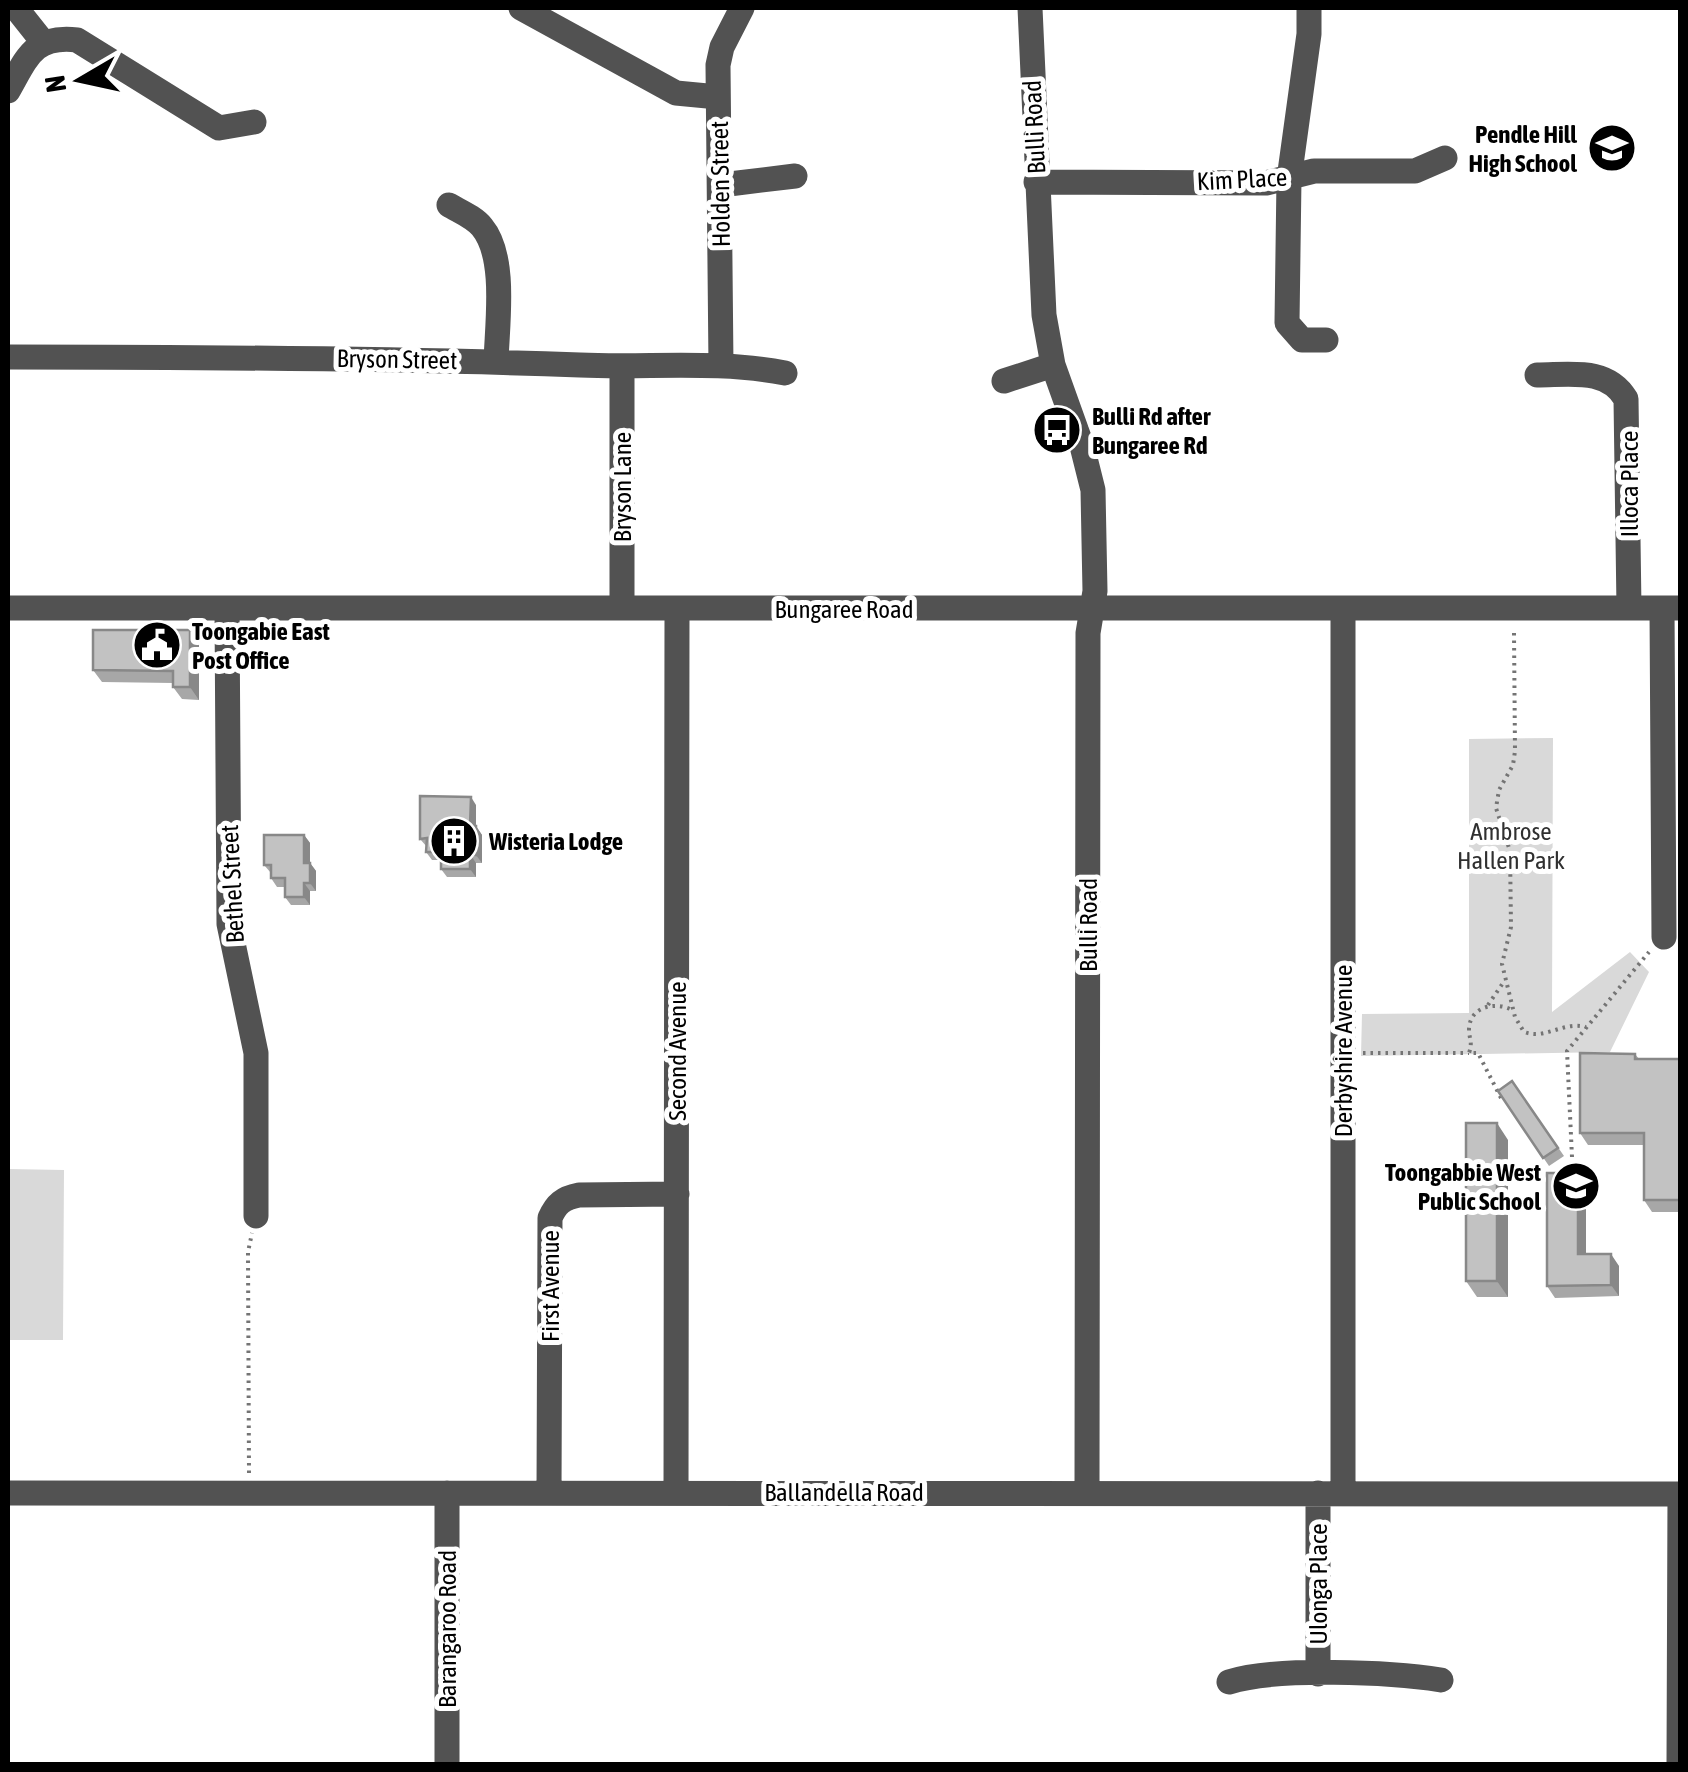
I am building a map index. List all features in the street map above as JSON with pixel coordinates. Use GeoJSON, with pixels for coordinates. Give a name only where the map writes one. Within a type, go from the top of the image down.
{"type":"FeatureCollection","features":[{"type":"Feature","properties":{"kind":"street"},"geometry":{"type":"LineString","coordinates":[[16,8],[43,42]]}},
{"type":"Feature","properties":{"kind":"street"},"geometry":{"type":"LineString","coordinates":[[521,8],[676,93],[718,97]]}},
{"type":"Feature","properties":{"kind":"street","name":"Holden Street"},"geometry":{"type":"LineString","coordinates":[[721,366],[718,65],[722,46],[742,8]]}},
{"type":"Feature","properties":{"kind":"street","name":"Bulli Road"},"geometry":{"type":"LineString","coordinates":[[1030,8],[1044,314],[1053,366],[1091,479],[1095,517],[1088,653],[1087,1492]]}},
{"type":"Feature","properties":{"kind":"street"},"geometry":{"type":"LineString","coordinates":[[1309,8],[1309,34],[1289,179],[1287,323],[1302,340],[1326,340]]}},
{"type":"Feature","properties":{"kind":"street"},"geometry":{"type":"LineString","coordinates":[[8,91],[30,52],[43,42],[57,38],[77,40],[219,128],[254,122]]}},
{"type":"Feature","properties":{"kind":"street","name":"Kim Place"},"geometry":{"type":"LineString","coordinates":[[1036,182],[1266,183],[1314,171],[1415,171],[1445,158]]}},
{"type":"Feature","properties":{"kind":"street"},"geometry":{"type":"LineString","coordinates":[[721,185],[795,176]]}},
{"type":"Feature","properties":{"kind":"street"},"geometry":{"type":"LineString","coordinates":[[448,205],[480,224],[493,245],[497,275],[496,362]]}},
{"type":"Feature","properties":{"kind":"street","name":"Bryson Street"},"geometry":{"type":"LineString","coordinates":[[8,357],[292,357],[622,367],[721,366],[785,372]]}},
{"type":"Feature","properties":{"kind":"street"},"geometry":{"type":"LineString","coordinates":[[1004,381],[1053,366]]}},
{"type":"Feature","properties":{"kind":"street","name":"Bryson Lane"},"geometry":{"type":"LineString","coordinates":[[622,367],[622,608]]}},
{"type":"Feature","properties":{"kind":"street","name":"Illoca Place"},"geometry":{"type":"LineString","coordinates":[[1537,376],[1601,376],[1626,399],[1629,608]]}},
{"type":"Feature","properties":{"kind":"street","name":"Bungaree Road"},"geometry":{"type":"LineString","coordinates":[[8,608],[1671,608]]}},
{"type":"Feature","properties":{"kind":"street"},"geometry":{"type":"LineString","coordinates":[[1664,937],[1671,608]]}},
{"type":"Feature","properties":{"kind":"street","name":"Second Avenue"},"geometry":{"type":"LineString","coordinates":[[676,1492],[677,609]]}},
{"type":"Feature","properties":{"kind":"street","name":"Bethel Street"},"geometry":{"type":"LineString","coordinates":[[228,610],[229,924],[256,1053],[256,1216]]}},
{"type":"Feature","properties":{"kind":"street","name":"Derbyshire Avenue"},"geometry":{"type":"LineString","coordinates":[[1330,1493],[1342,610]]}},
{"type":"Feature","properties":{"kind":"street","name":"First Avenue"},"geometry":{"type":"LineString","coordinates":[[549,1493],[550,1218],[555,1206],[579,1195],[677,1194]]}},
{"type":"Feature","properties":{"kind":"street","name":"Ballandella Road"},"geometry":{"type":"LineString","coordinates":[[8,1493],[1680,1494]]}},
{"type":"Feature","properties":{"kind":"street","name":"Ulonga Place"},"geometry":{"type":"LineString","coordinates":[[1318,1674],[1330,1493]]}},
{"type":"Feature","properties":{"kind":"street","name":"Barangaroo Road"},"geometry":{"type":"LineString","coordinates":[[447,1494],[447,1764]]}},
{"type":"Feature","properties":{"kind":"street"},"geometry":{"type":"LineString","coordinates":[[1679,1764],[1680,1494]]}},
{"type":"Feature","properties":{"kind":"street","name":"Ulonga Place"},"geometry":{"type":"LineString","coordinates":[[1229,1682],[1250,1675],[1318,1674],[1407,1674],[1441,1680]]}},
{"type":"Feature","properties":{"kind":"path"},"geometry":{"type":"LineString","coordinates":[[1514,633],[1515,751],[1496,808],[1510,850],[1511,927],[1502,964],[1518,1026],[1532,1035],[1562,1026],[1586,1028]]}},
{"type":"Feature","properties":{"kind":"path"},"geometry":{"type":"LineString","coordinates":[[1572,1157],[1567,1051],[1664,937]]}},
{"type":"Feature","properties":{"kind":"path"},"geometry":{"type":"LineString","coordinates":[[1468,1053],[1472,1043],[1470,1022],[1505,980]]}},
{"type":"Feature","properties":{"kind":"path"},"geometry":{"type":"LineString","coordinates":[[1488,1005],[1506,1006],[1514,1011]]}},
{"type":"Feature","properties":{"kind":"path"},"geometry":{"type":"LineString","coordinates":[[1357,1054],[1478,1053],[1501,1098]]}},
{"type":"Feature","properties":{"kind":"path"},"geometry":{"type":"LineString","coordinates":[[249,1493],[248,1252],[256,1216]]}},
{"type":"Feature","properties":{"kind":"green space","name":"Ambrose Hallen Park"},"geometry":{"type":"Polygon","coordinates":[[[1553,738],[1552,1012],[1630,952],[1649,972],[1610,1052],[1361,1056],[1362,1014],[1469,1013],[1469,739],[1553,738]]]}},
{"type":"Feature","properties":{"kind":"green space"},"geometry":{"type":"Polygon","coordinates":[[[8,1169],[64,1170],[63,1340],[8,1340],[8,1169]]]}},
{"type":"Feature","properties":{"kind":"building"},"geometry":{"type":"Polygon","coordinates":[[[93,630],[190,630],[190,687],[173,687],[173,671],[93,670],[93,630]]]}},
{"type":"Feature","properties":{"kind":"building","name":"Wisteria Lodge"},"geometry":{"type":"Polygon","coordinates":[[[420,796],[471,797],[470,826],[476,826],[476,855],[470,854],[470,869],[441,869],[441,852],[426,852],[427,838],[420,839],[420,796]]]}},
{"type":"Feature","properties":{"kind":"building"},"geometry":{"type":"Polygon","coordinates":[[[264,835],[304,835],[304,863],[310,863],[310,883],[304,883],[304,897],[285,897],[285,878],[271,878],[271,865],[264,865],[264,835]]]}},
{"type":"Feature","properties":{"kind":"building"},"geometry":{"type":"Polygon","coordinates":[[[1580,1053],[1680,1059],[1680,1200],[1644,1200],[1644,1133],[1580,1133],[1580,1053]]]}},
{"type":"Feature","properties":{"kind":"building"},"geometry":{"type":"Polygon","coordinates":[[[1512,1081],[1558,1148],[1543,1158],[1498,1091],[1512,1081]]]}},
{"type":"Feature","properties":{"kind":"building"},"geometry":{"type":"Polygon","coordinates":[[[1466,1123],[1497,1123],[1497,1281],[1466,1281],[1466,1123]]]}},
{"type":"Feature","properties":{"kind":"building"},"geometry":{"type":"Polygon","coordinates":[[[1547,1173],[1575,1173],[1578,1178],[1578,1254],[1611,1254],[1611,1285],[1547,1286],[1547,1173]]]}},
{"type":"Feature","properties":{"kind":"place","name":"Pendle Hill High School"},"geometry":{"type":"Point","coordinates":[1612,148]}},
{"type":"Feature","properties":{"kind":"place","name":"Bulli Rd after Bungaree Rd"},"geometry":{"type":"Point","coordinates":[1057,430]}},
{"type":"Feature","properties":{"kind":"place","name":"Toongabie East Post Office"},"geometry":{"type":"Point","coordinates":[157,645]}},
{"type":"Feature","properties":{"kind":"place","name":"Wisteria Lodge"},"geometry":{"type":"Point","coordinates":[454,841]}},
{"type":"Feature","properties":{"kind":"place","name":"Toongabbie West Public School"},"geometry":{"type":"Point","coordinates":[1576,1186]}}]}
